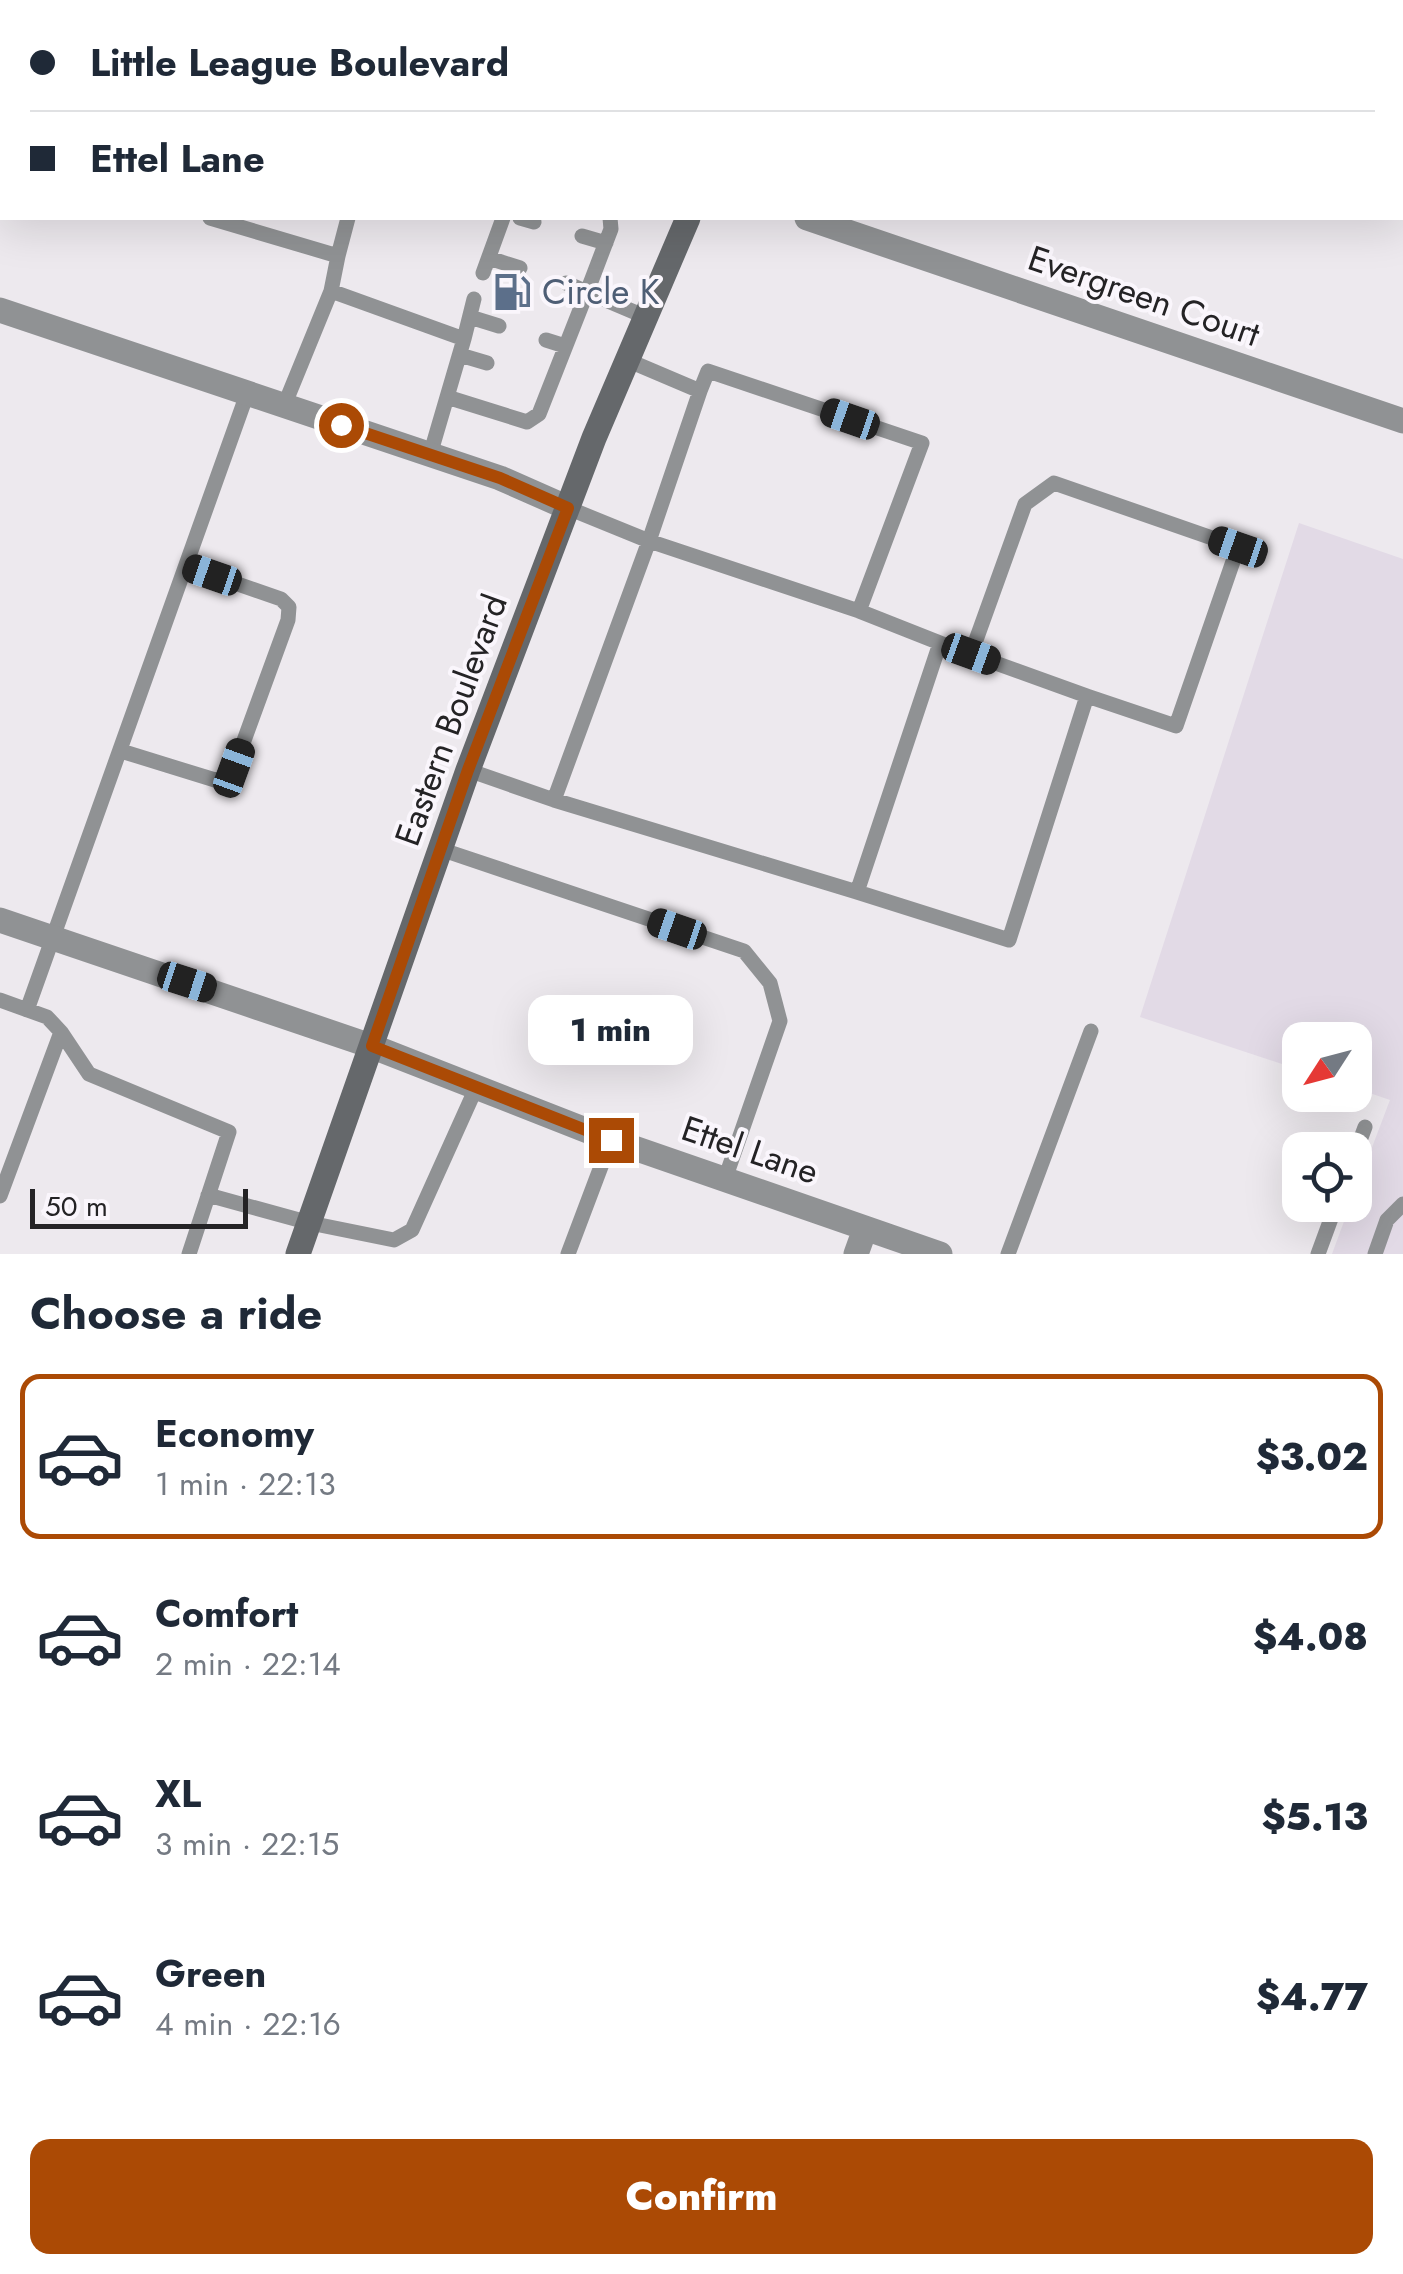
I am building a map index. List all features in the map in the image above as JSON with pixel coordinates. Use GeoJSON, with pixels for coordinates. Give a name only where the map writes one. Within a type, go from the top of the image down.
{"type":"FeatureCollection","features":[{"type":"Feature","properties":{"kind":"main road","name":"Eastern Boulevard"},"geometry":{"type":"LineString","coordinates":[[298,1254],[468,770],[568,508],[687,220]]}},
{"type":"Feature","properties":{"kind":"street","name":"Evergreen Court"},"geometry":{"type":"LineString","coordinates":[[812,220],[1403,421]]}},
{"type":"Feature","properties":{"kind":"street"},"geometry":{"type":"LineString","coordinates":[[0,310],[500,478],[568,508]]}},
{"type":"Feature","properties":{"kind":"street","name":"Ettel Lane"},"geometry":{"type":"LineString","coordinates":[[0,920],[372,1046],[611,1140],[938,1254]]}},
{"type":"Feature","properties":{"kind":"street"},"geometry":{"type":"LineString","coordinates":[[856,1254],[865,1228]]}},
{"type":"Feature","properties":{"kind":"lane"},"geometry":{"type":"LineString","coordinates":[[217,220],[338,256]]}},
{"type":"Feature","properties":{"kind":"lane"},"geometry":{"type":"LineString","coordinates":[[284,406],[331,291],[347,220]]}},
{"type":"Feature","properties":{"kind":"lane"},"geometry":{"type":"LineString","coordinates":[[501,220],[486,266],[520,268]]}},
{"type":"Feature","properties":{"kind":"lane"},"geometry":{"type":"LineString","coordinates":[[447,397],[527,422],[539,414],[612,229],[610,220]]}},
{"type":"Feature","properties":{"kind":"lane"},"geometry":{"type":"LineString","coordinates":[[582,236],[606,243]]}},
{"type":"Feature","properties":{"kind":"lane"},"geometry":{"type":"LineString","coordinates":[[566,283],[646,318]]}},
{"type":"Feature","properties":{"kind":"lane"},"geometry":{"type":"LineString","coordinates":[[331,291],[462,347],[487,363]]}},
{"type":"Feature","properties":{"kind":"lane"},"geometry":{"type":"LineString","coordinates":[[430,455],[474,298]]}},
{"type":"Feature","properties":{"kind":"lane"},"geometry":{"type":"LineString","coordinates":[[470,318],[498,326]]}},
{"type":"Feature","properties":{"kind":"lane"},"geometry":{"type":"LineString","coordinates":[[546,340],[565,346]]}},
{"type":"Feature","properties":{"kind":"lane"},"geometry":{"type":"LineString","coordinates":[[627,360],[700,391]]}},
{"type":"Feature","properties":{"kind":"lane"},"geometry":{"type":"LineString","coordinates":[[554,800],[708,371],[922,443],[859,611]]}},
{"type":"Feature","properties":{"kind":"lane"},"geometry":{"type":"LineString","coordinates":[[534,377],[551,382]]}},
{"type":"Feature","properties":{"kind":"lane"},"geometry":{"type":"LineString","coordinates":[[27,1010],[247,394]]}},
{"type":"Feature","properties":{"kind":"lane"},"geometry":{"type":"LineString","coordinates":[[568,508],[648,541],[859,611],[940,643],[1087,696],[1176,726],[1238,547],[1054,483],[1025,504],[971,654]]}},
{"type":"Feature","properties":{"kind":"lane"},"geometry":{"type":"LineString","coordinates":[[121,751],[215,780],[224,778],[234,768],[281,639],[289,608],[281,599],[186,566]]}},
{"type":"Feature","properties":{"kind":"lane"},"geometry":{"type":"LineString","coordinates":[[857,892],[940,643]]}},
{"type":"Feature","properties":{"kind":"lane"},"geometry":{"type":"LineString","coordinates":[[468,770],[1009,940],[1087,696]]}},
{"type":"Feature","properties":{"kind":"lane"},"geometry":{"type":"LineString","coordinates":[[440,849],[744,952],[770,983],[780,1021],[726,1179]]}},
{"type":"Feature","properties":{"kind":"lane"},"geometry":{"type":"LineString","coordinates":[[0,1000],[47,1017],[89,1074],[229,1132],[189,1254]]}},
{"type":"Feature","properties":{"kind":"lane"},"geometry":{"type":"LineString","coordinates":[[1008,1254],[1091,1031]]}},
{"type":"Feature","properties":{"kind":"lane"},"geometry":{"type":"LineString","coordinates":[[0,1196],[61,1032]]}},
{"type":"Feature","properties":{"kind":"lane"},"geometry":{"type":"LineString","coordinates":[[208,1196],[394,1240],[412,1230],[476,1088]]}},
{"type":"Feature","properties":{"kind":"lane"},"geometry":{"type":"LineString","coordinates":[[1363,1132],[1365,1127]]}},
{"type":"Feature","properties":{"kind":"lane"},"geometry":{"type":"LineString","coordinates":[[568,1254],[611,1140]]}},
{"type":"Feature","properties":{"kind":"lane"},"geometry":{"type":"LineString","coordinates":[[1375,1254],[1387,1220],[1403,1204]]}},
{"type":"Feature","properties":{"kind":"lane"},"geometry":{"type":"LineString","coordinates":[[1318,1254],[1330,1222]]}},
{"type":"Feature","properties":{"kind":"shaded area"},"geometry":{"type":"Polygon","coordinates":[[[1299,523],[1403,559],[1403,1254],[1332,1254],[1344,1222],[1372,1222],[1372,1147],[1390,1100],[1372,1094],[1372,1022],[1282,1022],[1282,1064],[1140,1017],[1299,523]]]}},
{"type":"Feature","properties":{"kind":"place","name":"Circle K"},"geometry":{"type":"Point","coordinates":[512,292]}},
{"type":"Feature","properties":{"kind":"route"},"geometry":{"type":"LineString","coordinates":[[341,425],[500,478],[568,508],[468,770],[372,1046],[611,1140]]}}]}
